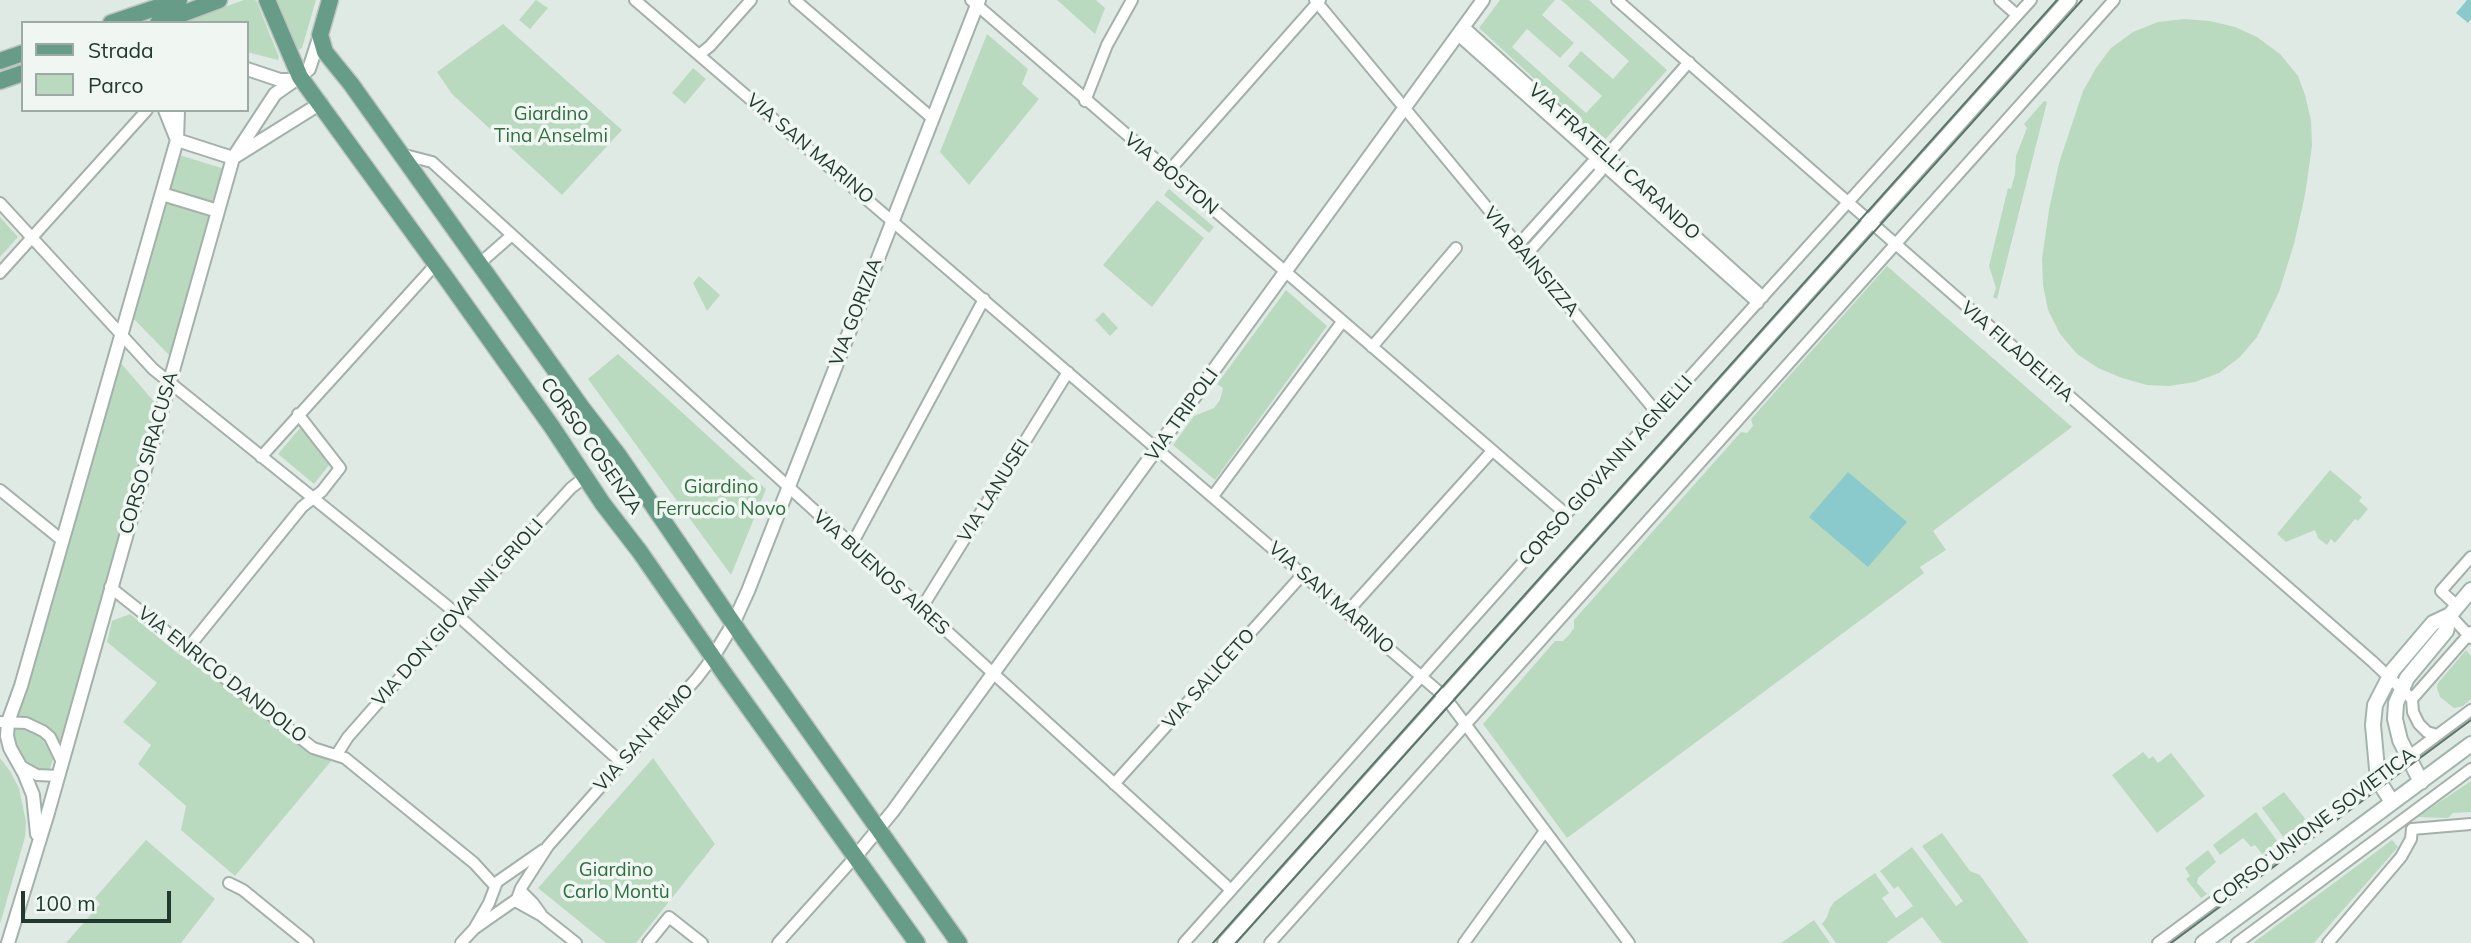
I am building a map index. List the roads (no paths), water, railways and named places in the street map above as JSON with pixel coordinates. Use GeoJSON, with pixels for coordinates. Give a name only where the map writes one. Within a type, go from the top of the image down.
{"type":"FeatureCollection","features":[{"type":"Feature","properties":{"kind":"main road"},"geometry":{"type":"LineString","coordinates":[[120,21],[219,0]]}},
{"type":"Feature","properties":{"kind":"main road","name":"CORSO COSENZA"},"geometry":{"type":"LineString","coordinates":[[267,0],[298,79],[321,103],[918,943]]}},
{"type":"Feature","properties":{"kind":"main road"},"geometry":{"type":"LineString","coordinates":[[320,35],[330,0]]}},
{"type":"Feature","properties":{"kind":"main road","name":"CORSO GIOVANNI AGNELLI"},"geometry":{"type":"LineString","coordinates":[[1225,943],[2069,0]]}},
{"type":"Feature","properties":{"kind":"main road","name":"CORSO COSENZA"},"geometry":{"type":"LineString","coordinates":[[320,35],[325,51],[352,84],[619,456],[733,624],[959,943]]}},
{"type":"Feature","properties":{"kind":"main road"},"geometry":{"type":"LineString","coordinates":[[0,61],[21,54]]}},
{"type":"Feature","properties":{"kind":"main road"},"geometry":{"type":"LineString","coordinates":[[0,81],[21,74]]}},
{"type":"Feature","properties":{"kind":"main road"},"geometry":{"type":"LineString","coordinates":[[2421,782],[2400,740],[2395,719],[2396,703],[2401,688],[2446,631],[2454,611],[2471,590]]}},
{"type":"Feature","properties":{"kind":"main road"},"geometry":{"type":"LineString","coordinates":[[2392,802],[2378,780],[2375,705],[2388,676],[2433,623],[2454,611]]}},
{"type":"Feature","properties":{"kind":"main road","name":"CORSO UNIONE SOVIETICA"},"geometry":{"type":"LineString","coordinates":[[2203,943],[2471,744]]}},
{"type":"Feature","properties":{"kind":"street","name":"VIA SAN MARINO"},"geometry":{"type":"LineString","coordinates":[[635,0],[1445,697],[1629,943]]}},
{"type":"Feature","properties":{"kind":"street"},"geometry":{"type":"LineString","coordinates":[[699,55],[751,0]]}},
{"type":"Feature","properties":{"kind":"street"},"geometry":{"type":"LineString","coordinates":[[796,0],[932,118]]}},
{"type":"Feature","properties":{"kind":"street"},"geometry":{"type":"LineString","coordinates":[[1085,101],[1107,45],[1132,0]]}},
{"type":"Feature","properties":{"kind":"street","name":"VIA TRIPOLI"},"geometry":{"type":"LineString","coordinates":[[856,856],[878,830],[1158,449],[1483,0]]}},
{"type":"Feature","properties":{"kind":"street"},"geometry":{"type":"LineString","coordinates":[[2000,0],[2017,15]]}},
{"type":"Feature","properties":{"kind":"street","name":"CORSO GIOVANNI AGNELLI"},"geometry":{"type":"LineString","coordinates":[[1184,943],[1846,202],[2031,0]]}},
{"type":"Feature","properties":{"kind":"street"},"geometry":{"type":"LineString","coordinates":[[1276,941],[1466,724],[2114,0]]}},
{"type":"Feature","properties":{"kind":"street"},"geometry":{"type":"LineString","coordinates":[[1168,172],[1317,1]]}},
{"type":"Feature","properties":{"kind":"street","name":"VIA BAINSIZZA"},"geometry":{"type":"LineString","coordinates":[[1317,1],[1658,414]]}},
{"type":"Feature","properties":{"kind":"street","name":"VIA GORIZIA"},"geometry":{"type":"LineString","coordinates":[[733,624],[976,2]]}},
{"type":"Feature","properties":{"kind":"street","name":"VIA BOSTON"},"geometry":{"type":"LineString","coordinates":[[976,2],[1085,101],[1566,514]]}},
{"type":"Feature","properties":{"kind":"street","name":"VIA FILADELFIA"},"geometry":{"type":"LineString","coordinates":[[1622,2],[1869,223],[2412,699]]}},
{"type":"Feature","properties":{"kind":"street","name":"VIA FRATELLI CARANDO"},"geometry":{"type":"LineString","coordinates":[[1461,31],[1760,300]]}},
{"type":"Feature","properties":{"kind":"street"},"geometry":{"type":"LineString","coordinates":[[248,69],[280,80],[298,79],[309,69],[320,35]]}},
{"type":"Feature","properties":{"kind":"street"},"geometry":{"type":"LineString","coordinates":[[1518,245],[1591,164],[1603,159],[1689,62]]}},
{"type":"Feature","properties":{"kind":"street","name":"CORSO SIRACUSA"},"geometry":{"type":"LineString","coordinates":[[8,943],[233,158],[275,94],[298,79]]}},
{"type":"Feature","properties":{"kind":"street"},"geometry":{"type":"LineString","coordinates":[[166,112],[177,139],[233,158],[321,103]]}},
{"type":"Feature","properties":{"kind":"street"},"geometry":{"type":"LineString","coordinates":[[0,273],[146,112]]}},
{"type":"Feature","properties":{"kind":"street","name":"CORSO SIRACUSA"},"geometry":{"type":"LineString","coordinates":[[37,845],[33,796],[7,736],[4,722],[21,686],[162,194],[177,139],[178,112]]}},
{"type":"Feature","properties":{"kind":"street","name":"VIA BUENOS AIRES"},"geometry":{"type":"LineString","coordinates":[[401,154],[432,162],[1231,890]]}},
{"type":"Feature","properties":{"kind":"street"},"geometry":{"type":"LineString","coordinates":[[1526,255],[1600,172],[1603,159]]}},
{"type":"Feature","properties":{"kind":"street"},"geometry":{"type":"LineString","coordinates":[[162,194],[218,211]]}},
{"type":"Feature","properties":{"kind":"street"},"geometry":{"type":"LineString","coordinates":[[0,203],[153,369],[456,614],[622,763]]}},
{"type":"Feature","properties":{"kind":"street"},"geometry":{"type":"LineString","coordinates":[[480,264],[512,235]]}},
{"type":"Feature","properties":{"kind":"street"},"geometry":{"type":"LineString","coordinates":[[1372,348],[1457,248]]}},
{"type":"Feature","properties":{"kind":"street"},"geometry":{"type":"LineString","coordinates":[[261,457],[436,264]]}},
{"type":"Feature","properties":{"kind":"street"},"geometry":{"type":"LineString","coordinates":[[851,546],[984,299]]}},
{"type":"Feature","properties":{"kind":"street"},"geometry":{"type":"LineString","coordinates":[[1213,496],[1342,321]]}},
{"type":"Feature","properties":{"kind":"street","name":"VIA LANUSEI"},"geometry":{"type":"LineString","coordinates":[[920,609],[1068,372]]}},
{"type":"Feature","properties":{"kind":"street"},"geometry":{"type":"LineString","coordinates":[[188,649],[302,507],[323,491],[340,468],[298,414]]}},
{"type":"Feature","properties":{"kind":"street"},"geometry":{"type":"LineString","coordinates":[[1348,611],[1492,451]]}},
{"type":"Feature","properties":{"kind":"street","name":"VIA DON GIOVANNI GRIOLI"},"geometry":{"type":"LineString","coordinates":[[337,754],[348,737],[456,614],[571,488],[585,477]]}},
{"type":"Feature","properties":{"kind":"street"},"geometry":{"type":"LineString","coordinates":[[0,490],[63,541]]}},
{"type":"Feature","properties":{"kind":"street"},"geometry":{"type":"LineString","coordinates":[[2437,735],[2427,732],[2419,724],[2413,712],[2412,699],[2470,635],[2441,591],[2471,557]]}},
{"type":"Feature","properties":{"kind":"street","name":"VIA SALICETO"},"geometry":{"type":"LineString","coordinates":[[1114,784],[1304,573]]}},
{"type":"Feature","properties":{"kind":"street","name":"VIA ENRICO DANDOLO"},"geometry":{"type":"LineString","coordinates":[[110,587],[313,747],[345,758],[499,883]]}},
{"type":"Feature","properties":{"kind":"street","name":"VIA SAN REMO"},"geometry":{"type":"LineString","coordinates":[[461,943],[474,929],[517,895],[548,846],[713,657],[733,624]]}},
{"type":"Feature","properties":{"kind":"street","name":"CORSO UNIONE SOVIETICA"},"geometry":{"type":"LineString","coordinates":[[2158,943],[2471,710]]}},
{"type":"Feature","properties":{"kind":"street"},"geometry":{"type":"LineString","coordinates":[[4,722],[26,723],[43,731],[50,737],[62,762]]}},
{"type":"Feature","properties":{"kind":"street"},"geometry":{"type":"LineString","coordinates":[[0,744],[17,761],[37,775],[58,776]]}},
{"type":"Feature","properties":{"kind":"street"},"geometry":{"type":"LineString","coordinates":[[2237,943],[2471,769]]}},
{"type":"Feature","properties":{"kind":"street"},"geometry":{"type":"LineString","coordinates":[[2421,782],[2432,798]]}},
{"type":"Feature","properties":{"kind":"street"},"geometry":{"type":"LineString","coordinates":[[2328,943],[2401,858],[2411,839],[2412,829],[2392,802]]}},
{"type":"Feature","properties":{"kind":"street"},"geometry":{"type":"LineString","coordinates":[[2412,829],[2471,824]]}},
{"type":"Feature","properties":{"kind":"street"},"geometry":{"type":"LineString","coordinates":[[1464,943],[1545,831]]}},
{"type":"Feature","properties":{"kind":"street","name":"VIA SAN REMO"},"geometry":{"type":"LineString","coordinates":[[474,929],[499,883],[548,846]]}},
{"type":"Feature","properties":{"kind":"street"},"geometry":{"type":"LineString","coordinates":[[778,943],[856,856]]}},
{"type":"Feature","properties":{"kind":"street"},"geometry":{"type":"LineString","coordinates":[[517,895],[516,880],[499,883],[501,901],[517,895],[533,902],[542,916],[576,943]]}},
{"type":"Feature","properties":{"kind":"street"},"geometry":{"type":"LineString","coordinates":[[229,883],[243,890],[308,943]]}},
{"type":"Feature","properties":{"kind":"street"},"geometry":{"type":"LineString","coordinates":[[648,943],[669,917],[702,943]]}},
{"type":"Feature","properties":{"kind":"water"},"geometry":{"type":"Polygon","coordinates":[[[2467,0],[2471,0],[2471,19],[2468,23],[2456,13],[2467,0]]]}},
{"type":"Feature","properties":{"kind":"water"},"geometry":{"type":"Polygon","coordinates":[[[1848,472],[1907,522],[1868,567],[1809,517],[1848,472]]]}},
{"type":"Feature","properties":{"kind":"tram line"},"geometry":{"type":"LineString","coordinates":[[1213,943],[2057,0]]}},
{"type":"Feature","properties":{"kind":"tram line"},"geometry":{"type":"LineString","coordinates":[[1236,943],[2082,0]]}},
{"type":"Feature","properties":{"kind":"tram line"},"geometry":{"type":"LineString","coordinates":[[2171,943],[2471,720]]}},
{"type":"Feature","properties":{"kind":"park label","name":"Giardino Tina Anselmi"},"geometry":{"type":"Point","coordinates":[551,125]}},
{"type":"Feature","properties":{"kind":"park label","name":"Giardino Ferruccio Novo"},"geometry":{"type":"Point","coordinates":[721,498]}},
{"type":"Feature","properties":{"kind":"park label","name":"Giardino Carlo Montù"},"geometry":{"type":"Point","coordinates":[616,881]}}]}
